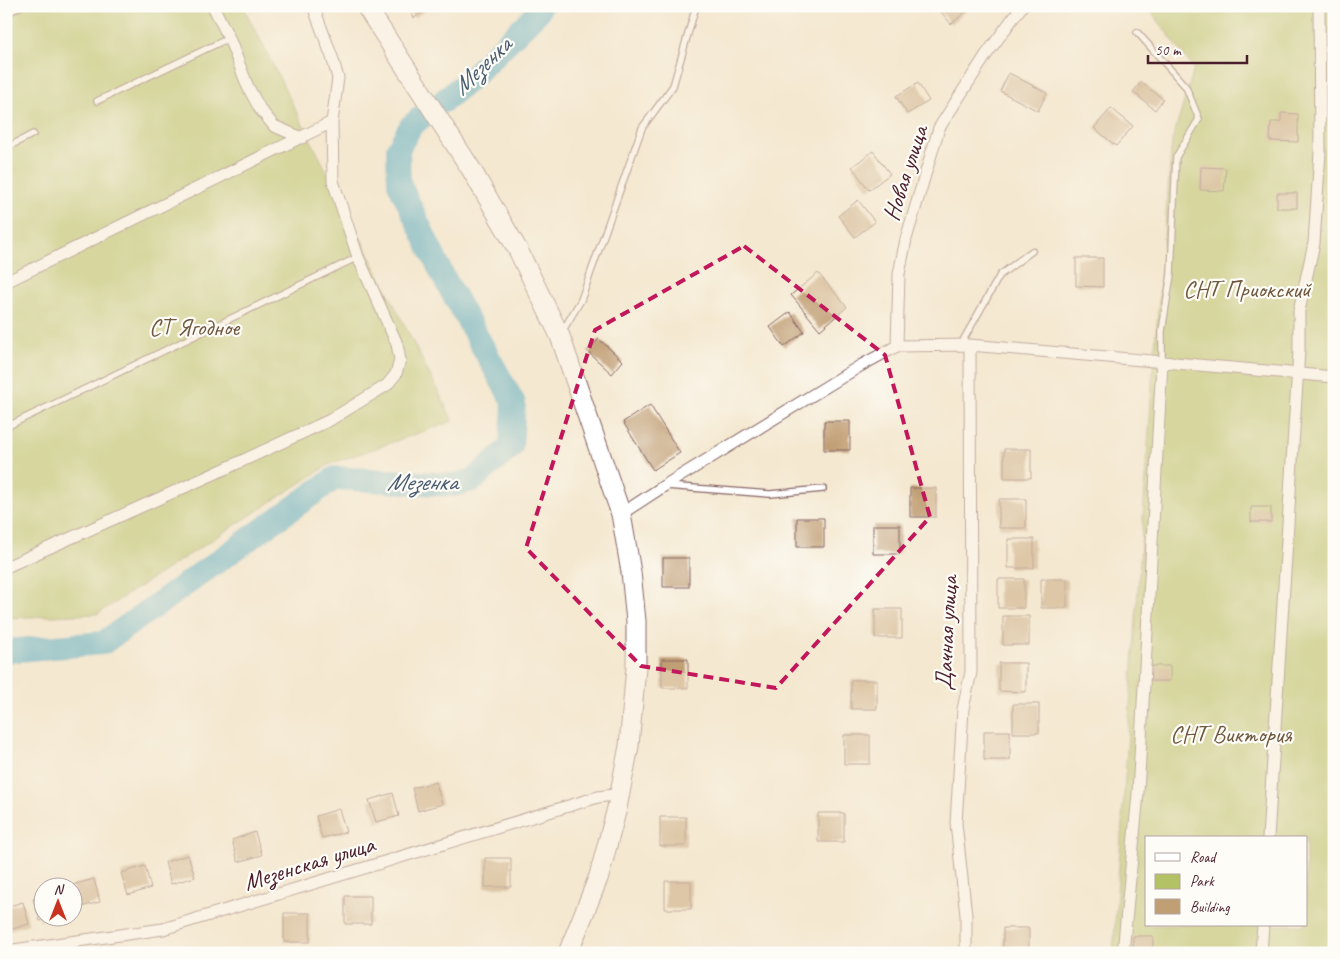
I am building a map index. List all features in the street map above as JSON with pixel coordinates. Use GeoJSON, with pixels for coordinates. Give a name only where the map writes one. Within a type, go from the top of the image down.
{"type":"FeatureCollection","features":[{"type":"Feature","properties":{"kind":"main road"},"geometry":{"type":"LineString","coordinates":[[366,6],[471,169],[518,250],[560,336],[621,514],[631,572],[636,621],[636,667],[629,746],[620,794],[599,876],[568,953]]}},
{"type":"Feature","properties":{"kind":"street"},"geometry":{"type":"LineString","coordinates":[[213,6],[229,38],[248,87],[260,109],[274,126],[302,138]]}},
{"type":"Feature","properties":{"kind":"street"},"geometry":{"type":"LineString","coordinates":[[6,567],[216,474],[330,420],[387,385],[396,374],[400,360],[397,344],[358,256],[334,181],[332,122],[338,78],[313,6]]}},
{"type":"Feature","properties":{"kind":"street","name":"Новая улица"},"geometry":{"type":"LineString","coordinates":[[897,346],[899,274],[906,240],[938,128],[986,55],[1022,6]]}},
{"type":"Feature","properties":{"kind":"street"},"geometry":{"type":"LineString","coordinates":[[1268,836],[1299,351],[1299,311],[1314,243],[1316,224],[1320,152],[1319,6]]}},
{"type":"Feature","properties":{"kind":"street"},"geometry":{"type":"LineString","coordinates":[[6,282],[332,122]]}},
{"type":"Feature","properties":{"kind":"street"},"geometry":{"type":"LineString","coordinates":[[621,514],[860,366],[897,346],[966,344],[1334,377]]}},
{"type":"Feature","properties":{"kind":"street","name":"Дачная улица"},"geometry":{"type":"LineString","coordinates":[[966,344],[971,672],[963,709],[956,823],[966,915],[966,953]]}},
{"type":"Feature","properties":{"kind":"street"},"geometry":{"type":"LineString","coordinates":[[1122,953],[1138,793],[1162,363]]}},
{"type":"Feature","properties":{"kind":"street","name":"Мезенская улица"},"geometry":{"type":"LineString","coordinates":[[6,951],[163,929],[598,798],[620,794]]}},
{"type":"Feature","properties":{"kind":"street"},"geometry":{"type":"LineString","coordinates":[[1261,953],[1262,926]]}},
{"type":"Feature","properties":{"kind":"lane"},"geometry":{"type":"LineString","coordinates":[[6,14],[21,6]]}},
{"type":"Feature","properties":{"kind":"lane"},"geometry":{"type":"LineString","coordinates":[[560,336],[581,300],[642,128],[673,86],[696,6]]}},
{"type":"Feature","properties":{"kind":"lane"},"geometry":{"type":"LineString","coordinates":[[1137,32],[1186,87],[1199,120],[1176,157],[1172,274],[1162,331],[1162,363]]}},
{"type":"Feature","properties":{"kind":"lane"},"geometry":{"type":"LineString","coordinates":[[97,101],[229,38]]}},
{"type":"Feature","properties":{"kind":"lane"},"geometry":{"type":"LineString","coordinates":[[6,148],[33,134]]}},
{"type":"Feature","properties":{"kind":"lane"},"geometry":{"type":"LineString","coordinates":[[966,344],[1000,275],[1032,251]]}},
{"type":"Feature","properties":{"kind":"lane"},"geometry":{"type":"LineString","coordinates":[[6,427],[358,256]]}},
{"type":"Feature","properties":{"kind":"lane"},"geometry":{"type":"LineString","coordinates":[[664,486],[770,494],[823,489]]}},
{"type":"Feature","properties":{"kind":"highlighted area"},"geometry":{"type":"Polygon","coordinates":[[[744,246],[885,355],[930,517],[776,688],[641,666],[526,548],[595,330],[744,246]]]}},
{"type":"Feature","properties":{"kind":"green space","name":"СТ Ягодное"},"geometry":{"type":"Polygon","coordinates":[[[6,6],[243,6],[453,421],[330,464],[97,614],[6,618],[6,6]]]}},
{"type":"Feature","properties":{"kind":"green space","name":"СНТ Виктория"},"geometry":{"type":"Polygon","coordinates":[[[1147,6],[1334,6],[1334,953],[1113,953],[1153,372],[1172,141],[1194,69],[1147,6]]]}},
{"type":"Feature","properties":{"kind":"building"},"geometry":{"type":"Polygon","coordinates":[[[407,6],[433,6],[414,18],[407,6]]]}},
{"type":"Feature","properties":{"kind":"building"},"geometry":{"type":"Polygon","coordinates":[[[936,6],[973,6],[951,24],[936,6]]]}},
{"type":"Feature","properties":{"kind":"building"},"geometry":{"type":"Polygon","coordinates":[[[1009,73],[1047,93],[1038,111],[1000,91],[1009,73]]]}},
{"type":"Feature","properties":{"kind":"building"},"geometry":{"type":"Polygon","coordinates":[[[1141,82],[1163,99],[1155,110],[1133,92],[1141,82]]]}},
{"type":"Feature","properties":{"kind":"building"},"geometry":{"type":"Polygon","coordinates":[[[918,83],[929,101],[907,114],[896,96],[918,83]]]}},
{"type":"Feature","properties":{"kind":"building"},"geometry":{"type":"Polygon","coordinates":[[[1111,108],[1133,126],[1116,146],[1094,128],[1111,108]]]}},
{"type":"Feature","properties":{"kind":"building"},"geometry":{"type":"Polygon","coordinates":[[[1281,113],[1298,114],[1298,142],[1270,141],[1271,122],[1281,122],[1281,113]]]}},
{"type":"Feature","properties":{"kind":"building"},"geometry":{"type":"Polygon","coordinates":[[[873,151],[890,174],[869,190],[852,167],[873,151]]]}},
{"type":"Feature","properties":{"kind":"building"},"geometry":{"type":"Polygon","coordinates":[[[1201,167],[1226,168],[1224,191],[1200,190],[1201,167]]]}},
{"type":"Feature","properties":{"kind":"building"},"geometry":{"type":"Polygon","coordinates":[[[1277,193],[1297,193],[1297,208],[1277,208],[1277,193]]]}},
{"type":"Feature","properties":{"kind":"building"},"geometry":{"type":"Polygon","coordinates":[[[858,200],[875,222],[855,237],[838,216],[858,200]]]}},
{"type":"Feature","properties":{"kind":"building"},"geometry":{"type":"Polygon","coordinates":[[[1076,258],[1103,258],[1103,287],[1076,286],[1076,258]]]}},
{"type":"Feature","properties":{"kind":"building"},"geometry":{"type":"Polygon","coordinates":[[[818,273],[847,307],[820,330],[791,295],[818,273]]]}},
{"type":"Feature","properties":{"kind":"building"},"geometry":{"type":"Polygon","coordinates":[[[790,312],[804,332],[784,347],[770,327],[790,312]]]}},
{"type":"Feature","properties":{"kind":"building"},"geometry":{"type":"Polygon","coordinates":[[[599,339],[623,361],[612,374],[587,351],[599,339]]]}},
{"type":"Feature","properties":{"kind":"building"},"geometry":{"type":"Polygon","coordinates":[[[650,405],[680,453],[653,470],[623,422],[650,405]]]}},
{"type":"Feature","properties":{"kind":"building"},"geometry":{"type":"Polygon","coordinates":[[[824,421],[850,421],[850,450],[824,450],[824,421]]]}},
{"type":"Feature","properties":{"kind":"building"},"geometry":{"type":"Polygon","coordinates":[[[1004,449],[1031,449],[1031,478],[1004,478],[1004,449]]]}},
{"type":"Feature","properties":{"kind":"building"},"geometry":{"type":"Polygon","coordinates":[[[910,488],[936,488],[936,517],[910,517],[910,488]]]}},
{"type":"Feature","properties":{"kind":"building"},"geometry":{"type":"Polygon","coordinates":[[[999,499],[1026,499],[1026,528],[999,528],[999,499]]]}},
{"type":"Feature","properties":{"kind":"building"},"geometry":{"type":"Polygon","coordinates":[[[1251,507],[1271,507],[1271,522],[1251,522],[1251,507]]]}},
{"type":"Feature","properties":{"kind":"building"},"geometry":{"type":"Polygon","coordinates":[[[797,518],[824,518],[824,547],[797,547],[797,518]]]}},
{"type":"Feature","properties":{"kind":"building"},"geometry":{"type":"Polygon","coordinates":[[[873,525],[900,525],[900,554],[873,554],[873,525]]]}},
{"type":"Feature","properties":{"kind":"building"},"geometry":{"type":"Polygon","coordinates":[[[1008,539],[1034,539],[1034,568],[1008,568],[1008,539]]]}},
{"type":"Feature","properties":{"kind":"building"},"geometry":{"type":"Polygon","coordinates":[[[663,558],[689,558],[689,587],[663,587],[663,558]]]}},
{"type":"Feature","properties":{"kind":"building"},"geometry":{"type":"Polygon","coordinates":[[[998,579],[1024,579],[1024,608],[998,608],[998,579]]]}},
{"type":"Feature","properties":{"kind":"building"},"geometry":{"type":"Polygon","coordinates":[[[1041,579],[1067,579],[1067,608],[1041,608],[1041,579]]]}},
{"type":"Feature","properties":{"kind":"building"},"geometry":{"type":"Polygon","coordinates":[[[875,609],[902,609],[902,638],[875,638],[875,609]]]}},
{"type":"Feature","properties":{"kind":"building"},"geometry":{"type":"Polygon","coordinates":[[[1003,616],[1029,616],[1029,645],[1003,645],[1003,616]]]}},
{"type":"Feature","properties":{"kind":"building"},"geometry":{"type":"Polygon","coordinates":[[[662,659],[688,659],[688,688],[662,688],[662,659]]]}},
{"type":"Feature","properties":{"kind":"building"},"geometry":{"type":"Polygon","coordinates":[[[999,663],[1026,663],[1026,692],[999,691],[999,663]]]}},
{"type":"Feature","properties":{"kind":"building"},"geometry":{"type":"Polygon","coordinates":[[[1149,666],[1170,666],[1170,681],[1149,681],[1149,666]]]}},
{"type":"Feature","properties":{"kind":"building"},"geometry":{"type":"Polygon","coordinates":[[[851,680],[877,680],[877,709],[851,709],[851,680]]]}},
{"type":"Feature","properties":{"kind":"building"},"geometry":{"type":"Polygon","coordinates":[[[1013,704],[1039,704],[1039,733],[1013,733],[1013,704]]]}},
{"type":"Feature","properties":{"kind":"building"},"geometry":{"type":"Polygon","coordinates":[[[984,731],[1010,731],[1010,760],[984,760],[984,731]]]}},
{"type":"Feature","properties":{"kind":"building"},"geometry":{"type":"Polygon","coordinates":[[[844,735],[870,735],[870,764],[844,764],[844,735]]]}},
{"type":"Feature","properties":{"kind":"building"},"geometry":{"type":"Polygon","coordinates":[[[436,782],[442,804],[418,811],[412,788],[436,782]]]}},
{"type":"Feature","properties":{"kind":"building"},"geometry":{"type":"Polygon","coordinates":[[[393,793],[399,816],[376,822],[369,800],[393,793]]]}},
{"type":"Feature","properties":{"kind":"building"},"geometry":{"type":"Polygon","coordinates":[[[339,809],[346,832],[322,838],[316,816],[339,809]]]}},
{"type":"Feature","properties":{"kind":"building"},"geometry":{"type":"Polygon","coordinates":[[[818,813],[844,813],[844,842],[818,842],[818,813]]]}},
{"type":"Feature","properties":{"kind":"building"},"geometry":{"type":"Polygon","coordinates":[[[660,817],[686,817],[686,846],[660,846],[660,817]]]}},
{"type":"Feature","properties":{"kind":"building"},"geometry":{"type":"Polygon","coordinates":[[[255,832],[262,855],[238,862],[232,840],[255,832]]]}},
{"type":"Feature","properties":{"kind":"building"},"geometry":{"type":"Polygon","coordinates":[[[188,855],[195,877],[171,884],[165,862],[188,855]]]}},
{"type":"Feature","properties":{"kind":"building"},"geometry":{"type":"Polygon","coordinates":[[[485,858],[511,858],[511,887],[485,887],[485,858]]]}},
{"type":"Feature","properties":{"kind":"building"},"geometry":{"type":"Polygon","coordinates":[[[145,866],[151,888],[128,895],[121,873],[145,866]]]}},
{"type":"Feature","properties":{"kind":"building"},"geometry":{"type":"Polygon","coordinates":[[[94,879],[100,902],[82,907],[82,882],[94,879]]]}},
{"type":"Feature","properties":{"kind":"building"},"geometry":{"type":"Polygon","coordinates":[[[665,881],[691,881],[691,909],[665,909],[665,881]]]}},
{"type":"Feature","properties":{"kind":"building"},"geometry":{"type":"Polygon","coordinates":[[[345,896],[371,896],[371,924],[345,924],[345,896]]]}},
{"type":"Feature","properties":{"kind":"building"},"geometry":{"type":"Polygon","coordinates":[[[23,902],[29,924],[6,931],[6,907],[23,902]]]}},
{"type":"Feature","properties":{"kind":"building"},"geometry":{"type":"Polygon","coordinates":[[[284,913],[310,913],[310,942],[284,942],[284,913]]]}},
{"type":"Feature","properties":{"kind":"building"},"geometry":{"type":"Polygon","coordinates":[[[1003,928],[1029,928],[1029,953],[1003,953],[1003,928]]]}},
{"type":"Feature","properties":{"kind":"building"},"geometry":{"type":"Polygon","coordinates":[[[1133,936],[1153,936],[1153,952],[1133,952],[1133,936]]]}},
{"type":"Feature","properties":{"kind":"waterway","name":"Мезенка"},"geometry":{"type":"LineString","coordinates":[[442,102],[469,80],[538,12],[540,6]]}},
{"type":"Feature","properties":{"kind":"waterway","name":"Мезенка"},"geometry":{"type":"LineString","coordinates":[[6,651],[103,643],[335,478],[454,485],[473,480],[511,447],[514,403],[443,276],[399,183],[398,149],[411,126],[423,116]]}},
{"type":"Feature","properties":{"kind":"park label","name":"СНТ Приокский"},"geometry":{"type":"Point","coordinates":[1247,289]}}]}
